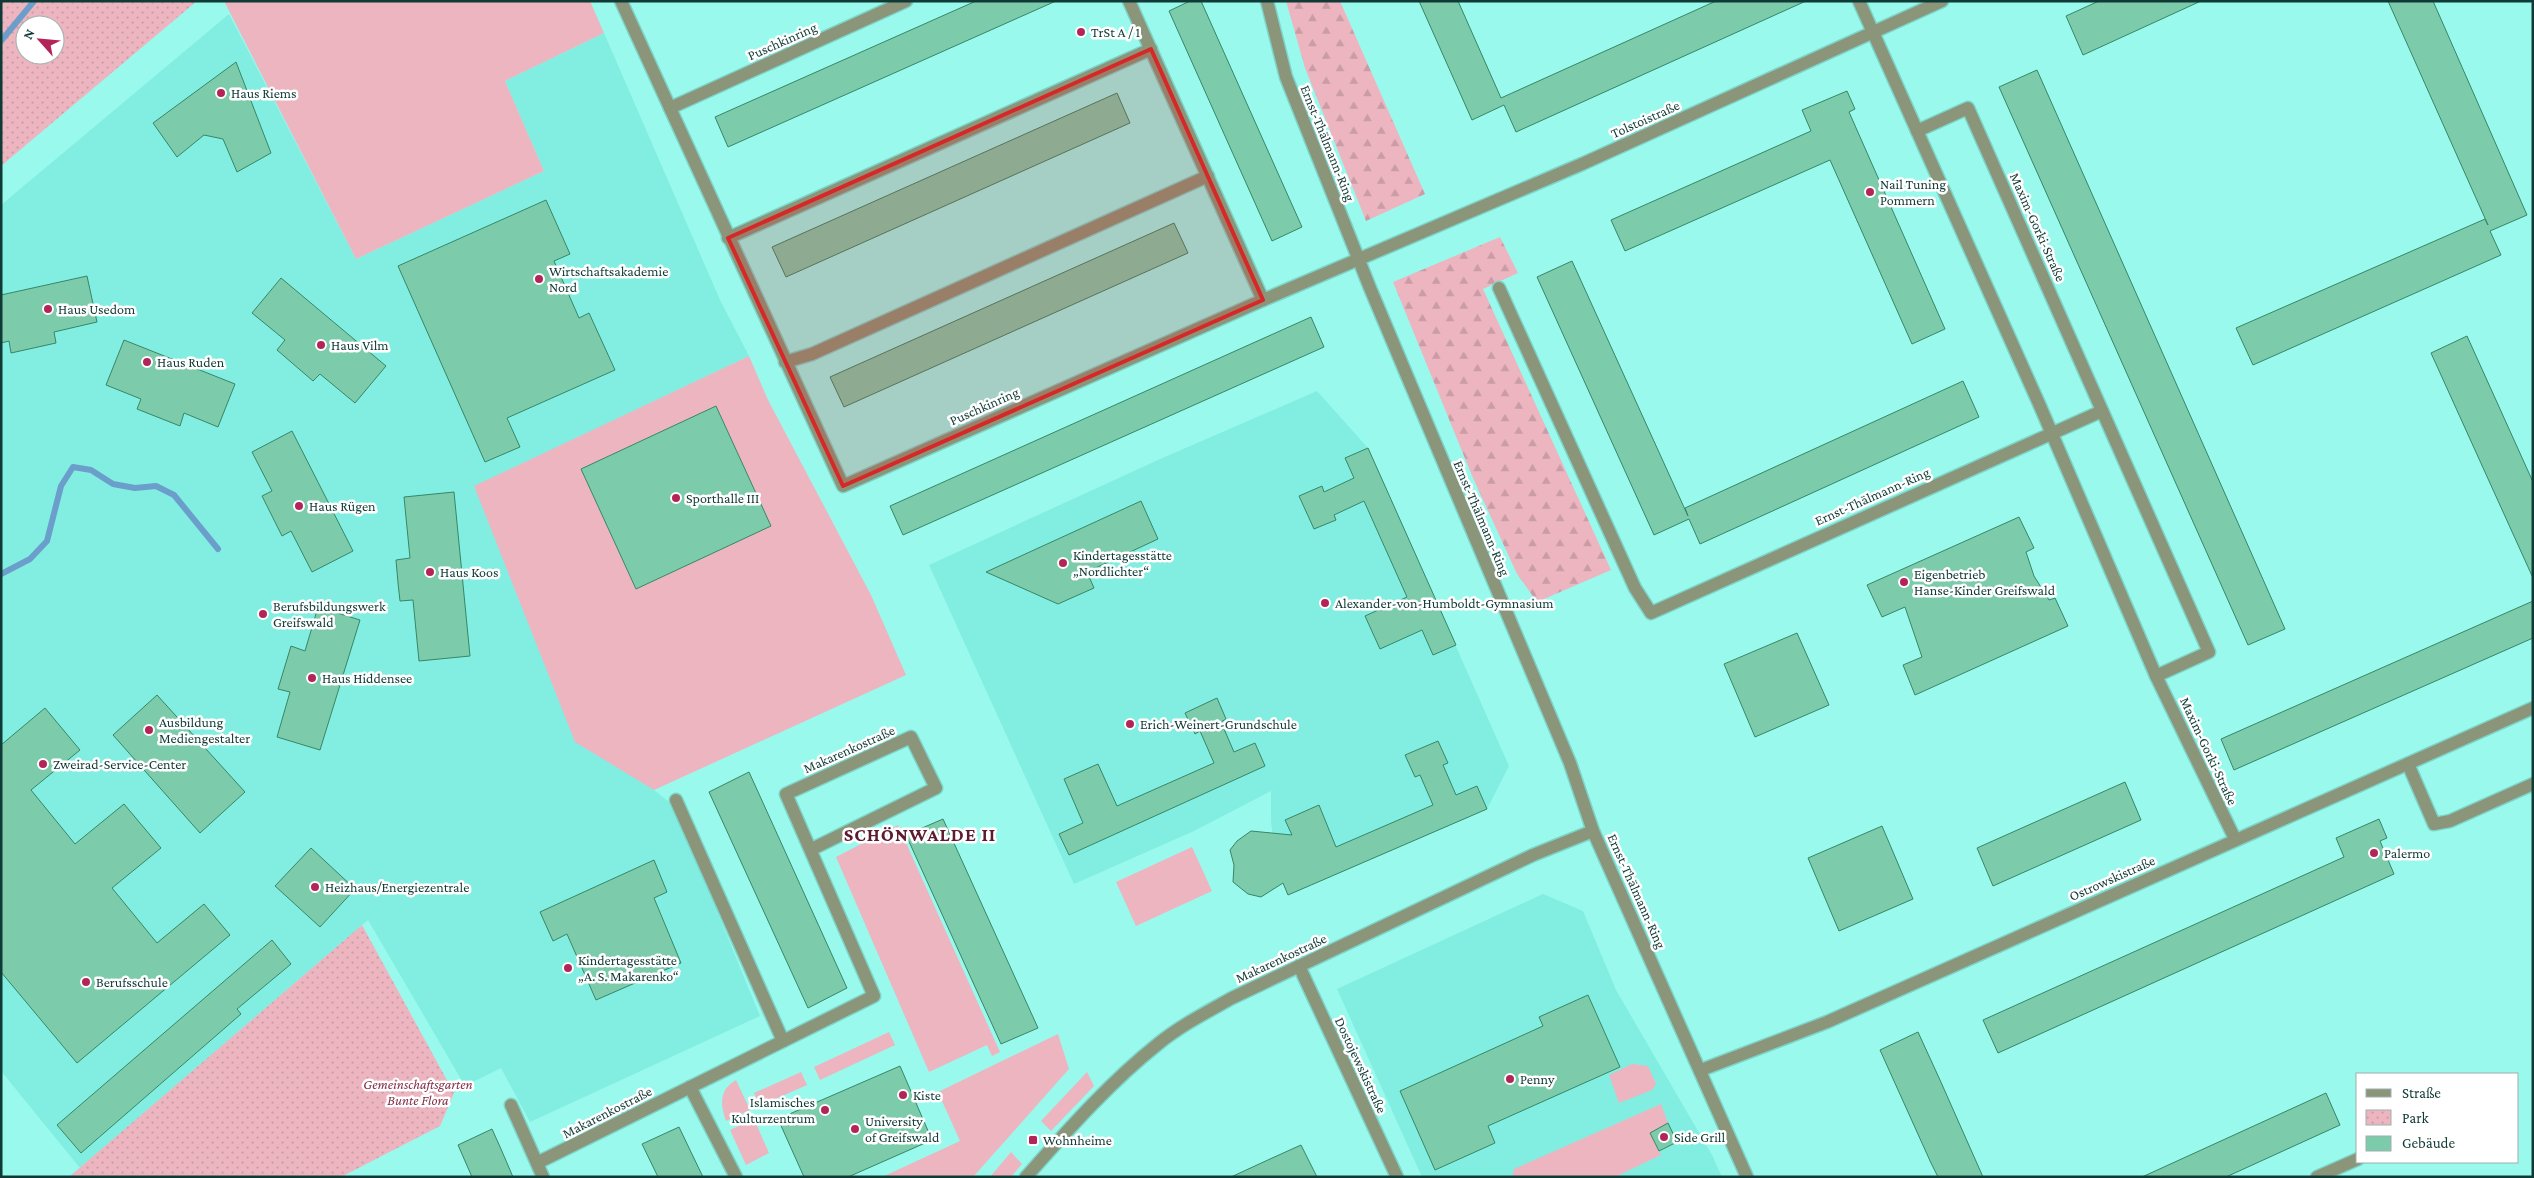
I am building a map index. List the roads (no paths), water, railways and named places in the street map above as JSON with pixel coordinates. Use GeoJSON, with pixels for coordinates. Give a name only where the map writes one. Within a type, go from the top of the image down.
{"type":"FeatureCollection","features":[{"type":"Feature","properties":{"kind":"street","name":"Puschkinring"},"geometry":{"type":"LineString","coordinates":[[621,1],[843,486],[1358,259]]}},
{"type":"Feature","properties":{"kind":"street","name":"Puschkinring"},"geometry":{"type":"LineString","coordinates":[[670,108],[906,1]]}},
{"type":"Feature","properties":{"kind":"street"},"geometry":{"type":"LineString","coordinates":[[1129,1],[1262,300]]}},
{"type":"Feature","properties":{"kind":"street","name":"Ernst-Thälmann-Ring"},"geometry":{"type":"LineString","coordinates":[[1267,1],[1286,77],[1358,259],[1570,764],[1593,831],[1747,1177]]}},
{"type":"Feature","properties":{"kind":"street","name":"Maxim-Gorki-Straße"},"geometry":{"type":"LineString","coordinates":[[1859,1],[2051,432],[2156,676],[2235,840]]}},
{"type":"Feature","properties":{"kind":"street","name":"Tolstoistraße"},"geometry":{"type":"LineString","coordinates":[[1358,259],[1582,164],[1942,1]]}},
{"type":"Feature","properties":{"kind":"street"},"geometry":{"type":"LineString","coordinates":[[728,238],[1150,49]]}},
{"type":"Feature","properties":{"kind":"street","name":"Maxim-Gorki-Straße"},"geometry":{"type":"LineString","coordinates":[[1917,131],[1968,108],[2209,652],[2156,676]]}},
{"type":"Feature","properties":{"kind":"street"},"geometry":{"type":"LineString","coordinates":[[785,362],[812,354],[1208,176]]}},
{"type":"Feature","properties":{"kind":"street","name":"Ernst-Thälmann-Ring"},"geometry":{"type":"LineString","coordinates":[[1499,288],[1635,588],[1651,613],[2051,432]]}},
{"type":"Feature","properties":{"kind":"street"},"geometry":{"type":"LineString","coordinates":[[2051,432],[2102,411]]}},
{"type":"Feature","properties":{"kind":"street","name":"Ostrowskistraße"},"geometry":{"type":"LineString","coordinates":[[1701,1070],[1827,1022],[2533,708]]}},
{"type":"Feature","properties":{"kind":"street","name":"Makarenkostraße"},"geometry":{"type":"LineString","coordinates":[[538,1163],[874,996],[812,849],[786,794],[911,737],[936,788],[812,849]]}},
{"type":"Feature","properties":{"kind":"street"},"geometry":{"type":"LineString","coordinates":[[2408,764],[2434,824],[2450,821],[2533,784]]}},
{"type":"Feature","properties":{"kind":"street"},"geometry":{"type":"LineString","coordinates":[[676,800],[783,1041]]}},
{"type":"Feature","properties":{"kind":"street","name":"Makarenkostraße"},"geometry":{"type":"LineString","coordinates":[[1026,1177],[1096,1102],[1158,1044],[1188,1022],[1232,998],[1533,855],[1593,831]]}},
{"type":"Feature","properties":{"kind":"street","name":"Dostojewskistraße"},"geometry":{"type":"LineString","coordinates":[[1299,966],[1397,1177]]}},
{"type":"Feature","properties":{"kind":"street"},"geometry":{"type":"LineString","coordinates":[[690,1086],[736,1177]]}},
{"type":"Feature","properties":{"kind":"street"},"geometry":{"type":"LineString","coordinates":[[511,1105],[543,1177]]}},
{"type":"Feature","properties":{"kind":"street"},"geometry":{"type":"LineString","coordinates":[[2317,1177],[2356,1159]]}},
{"type":"Feature","properties":{"kind":"waterway"},"geometry":{"type":"LineString","coordinates":[[1,41],[34,1]]}},
{"type":"Feature","properties":{"kind":"waterway"},"geometry":{"type":"LineString","coordinates":[[1,574],[30,559],[47,541],[61,486],[73,467],[91,470],[113,484],[135,488],[156,486],[174,495],[218,549]]}},
{"type":"Feature","properties":{"kind":"place","name":"TrSt A / 1"},"geometry":{"type":"Point","coordinates":[1081,32]}},
{"type":"Feature","properties":{"kind":"place","name":"Haus Riems"},"geometry":{"type":"Point","coordinates":[221,93]}},
{"type":"Feature","properties":{"kind":"place","name":"Nail Tuning Pommern"},"geometry":{"type":"Point","coordinates":[1870,192]}},
{"type":"Feature","properties":{"kind":"place","name":"Wirtschaftsakademie Nord"},"geometry":{"type":"Point","coordinates":[539,279]}},
{"type":"Feature","properties":{"kind":"place","name":"Haus Usedom"},"geometry":{"type":"Point","coordinates":[48,309]}},
{"type":"Feature","properties":{"kind":"place","name":"Haus Vilm"},"geometry":{"type":"Point","coordinates":[321,345]}},
{"type":"Feature","properties":{"kind":"place","name":"Haus Ruden"},"geometry":{"type":"Point","coordinates":[147,362]}},
{"type":"Feature","properties":{"kind":"place","name":"Sporthalle III"},"geometry":{"type":"Point","coordinates":[676,498]}},
{"type":"Feature","properties":{"kind":"place","name":"Haus Rügen"},"geometry":{"type":"Point","coordinates":[299,506]}},
{"type":"Feature","properties":{"kind":"place","name":"Kindertagesstätte „Nordlichter“"},"geometry":{"type":"Point","coordinates":[1063,563]}},
{"type":"Feature","properties":{"kind":"place","name":"Haus Koos"},"geometry":{"type":"Point","coordinates":[430,572]}},
{"type":"Feature","properties":{"kind":"place","name":"Eigenbetrieb Hanse-Kinder Greifswald"},"geometry":{"type":"Point","coordinates":[1904,582]}},
{"type":"Feature","properties":{"kind":"place","name":"Alexander-von-Humboldt-Gymnasium"},"geometry":{"type":"Point","coordinates":[1325,603]}},
{"type":"Feature","properties":{"kind":"place","name":"Berufsbildungswerk Greifswald"},"geometry":{"type":"Point","coordinates":[263,614]}},
{"type":"Feature","properties":{"kind":"place","name":"Haus Hiddensee"},"geometry":{"type":"Point","coordinates":[312,678]}},
{"type":"Feature","properties":{"kind":"place","name":"Erich-Weinert-Grundschule"},"geometry":{"type":"Point","coordinates":[1130,724]}},
{"type":"Feature","properties":{"kind":"place","name":"Ausbildung Mediengestalter"},"geometry":{"type":"Point","coordinates":[149,730]}},
{"type":"Feature","properties":{"kind":"place","name":"Zweirad-Service-Center"},"geometry":{"type":"Point","coordinates":[43,764]}},
{"type":"Feature","properties":{"kind":"place","name":"Palermo"},"geometry":{"type":"Point","coordinates":[2374,853]}},
{"type":"Feature","properties":{"kind":"place","name":"Heizhaus/Energiezentrale"},"geometry":{"type":"Point","coordinates":[315,887]}},
{"type":"Feature","properties":{"kind":"place","name":"Kindertagesstätte „A. S. Makarenko“"},"geometry":{"type":"Point","coordinates":[568,968]}},
{"type":"Feature","properties":{"kind":"place","name":"Berufsschule"},"geometry":{"type":"Point","coordinates":[86,982]}},
{"type":"Feature","properties":{"kind":"place","name":"Penny"},"geometry":{"type":"Point","coordinates":[1510,1079]}},
{"type":"Feature","properties":{"kind":"place","name":"Kiste"},"geometry":{"type":"Point","coordinates":[903,1095]}},
{"type":"Feature","properties":{"kind":"place","name":"Islamisches Kulturzentrum"},"geometry":{"type":"Point","coordinates":[825,1110]}},
{"type":"Feature","properties":{"kind":"place","name":"University of Greifswald"},"geometry":{"type":"Point","coordinates":[855,1129]}},
{"type":"Feature","properties":{"kind":"place","name":"Side Grill"},"geometry":{"type":"Point","coordinates":[1664,1137]}},
{"type":"Feature","properties":{"kind":"place","name":"Wohnheime"},"geometry":{"type":"Point","coordinates":[1033,1140]}},
{"type":"Feature","properties":{"kind":"district","name":"SCHÖNWALDE II"},"geometry":{"type":"Point","coordinates":[920,834]}},
{"type":"Feature","properties":{"kind":"park label","name":"Gemeinschaftsgarten Bunte Flora"},"geometry":{"type":"Point","coordinates":[418,1092]}}]}
